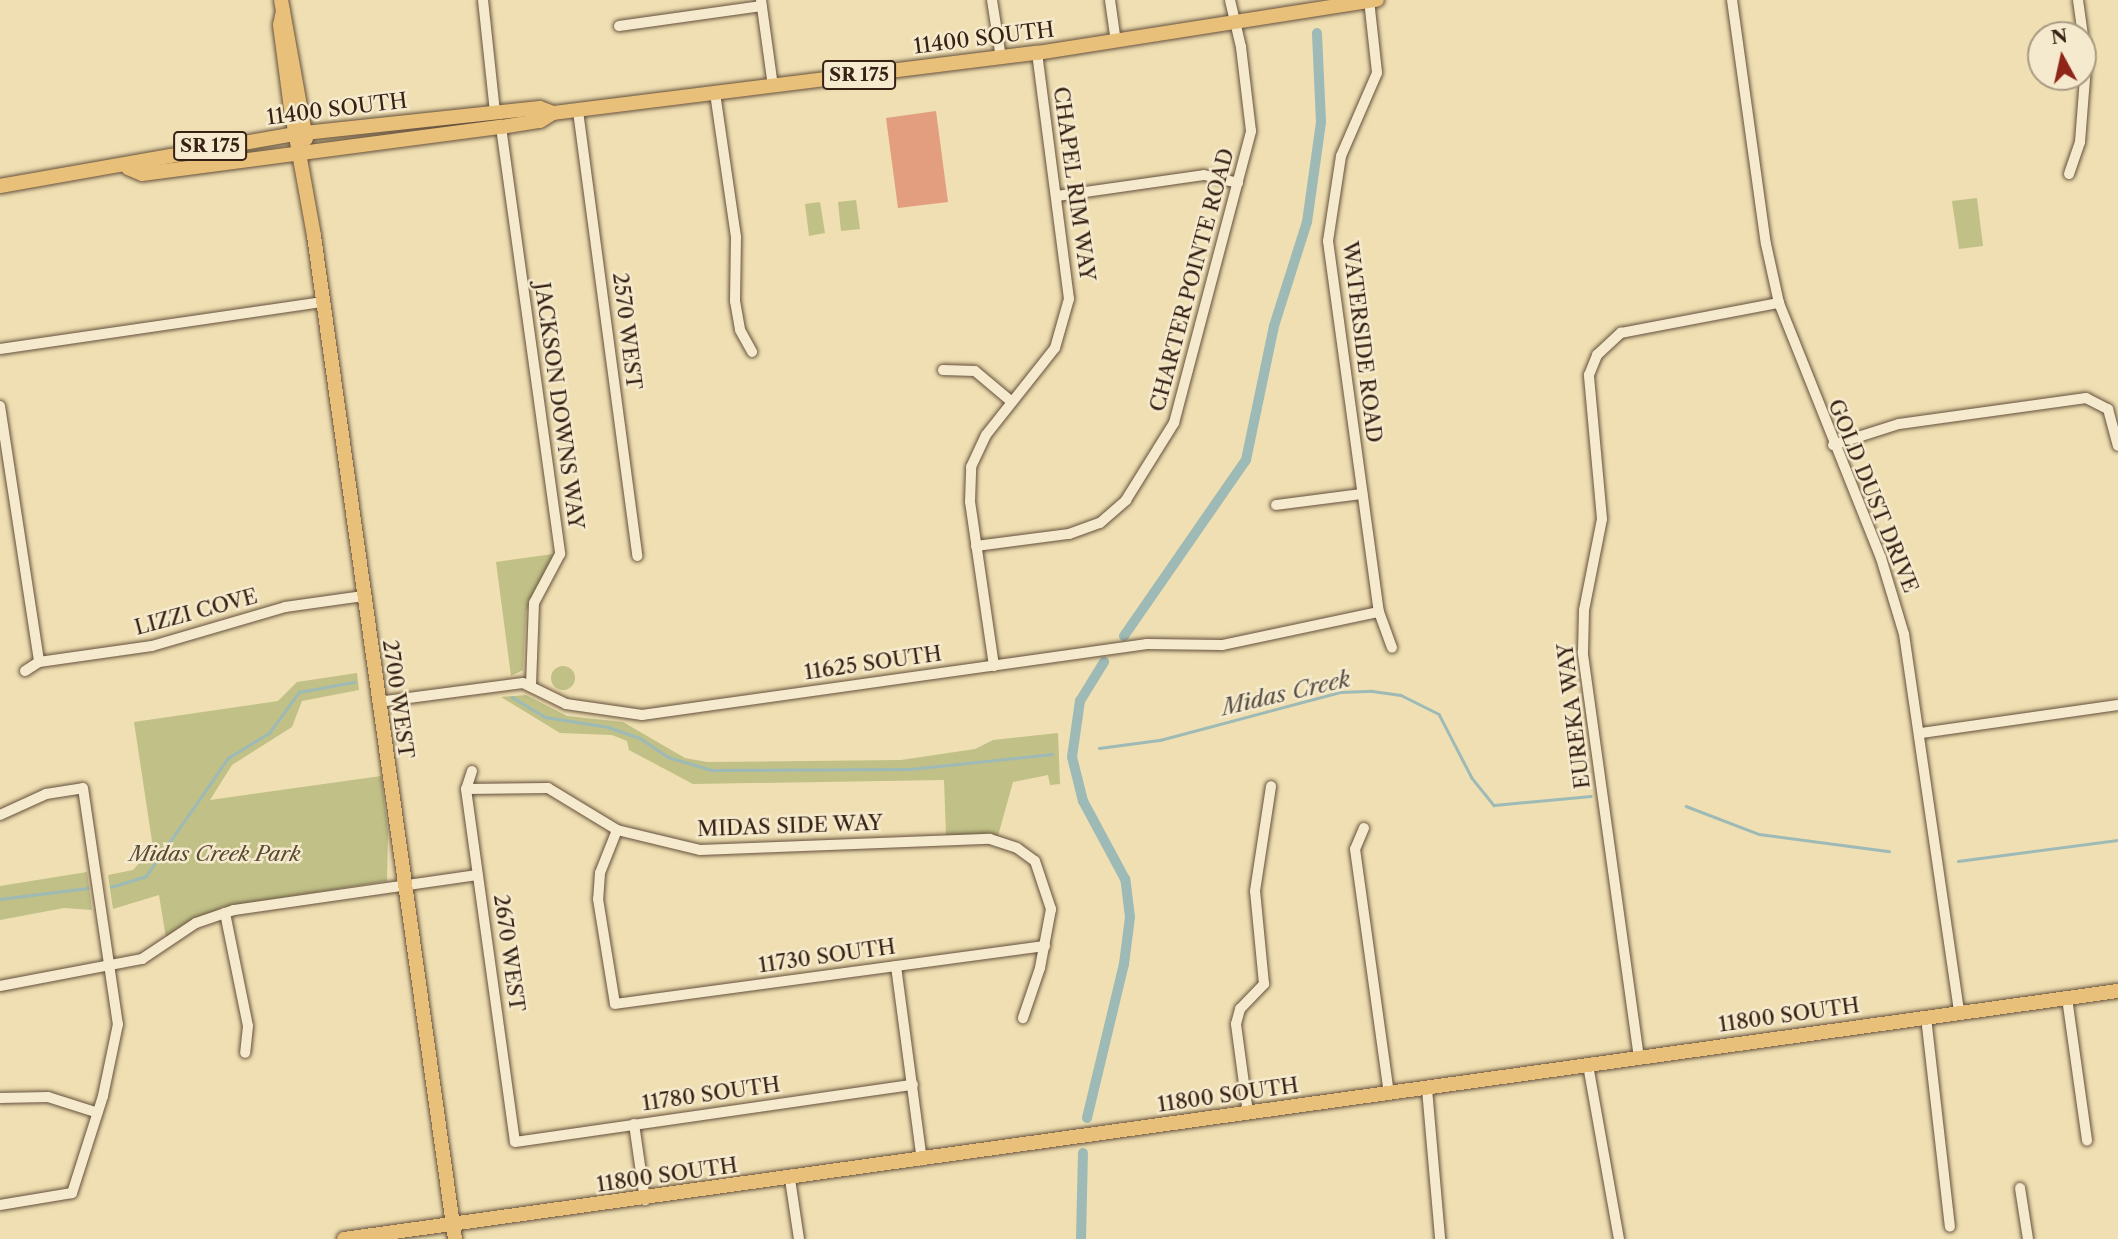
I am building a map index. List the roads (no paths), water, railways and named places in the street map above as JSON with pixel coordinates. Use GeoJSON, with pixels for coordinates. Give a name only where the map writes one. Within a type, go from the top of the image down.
{"type":"FeatureCollection","features":[{"type":"Feature","properties":{"kind":"main road","name":"11400 SOUTH"},"geometry":{"type":"LineString","coordinates":[[0,186],[128,167],[141,158],[300,134],[540,108],[553,113],[578,111],[1116,42],[1372,0]]}},
{"type":"Feature","properties":{"kind":"main road","name":"2700 WEST"},"geometry":{"type":"LineString","coordinates":[[282,5],[280,25],[300,134],[454,1232]]}},
{"type":"Feature","properties":{"kind":"main road","name":"11400 SOUTH"},"geometry":{"type":"LineString","coordinates":[[128,167],[142,174],[303,156],[540,121],[553,113]]}},
{"type":"Feature","properties":{"kind":"main road","name":"11800 SOUTH"},"geometry":{"type":"LineString","coordinates":[[344,1239],[454,1232],[645,1200],[2118,991]]}},
{"type":"Feature","properties":{"kind":"street"},"geometry":{"type":"LineString","coordinates":[[483,0],[495,112]]}},
{"type":"Feature","properties":{"kind":"street"},"geometry":{"type":"LineString","coordinates":[[992,0],[1001,58]]}},
{"type":"Feature","properties":{"kind":"street"},"geometry":{"type":"LineString","coordinates":[[1110,0],[1116,42]]}},
{"type":"Feature","properties":{"kind":"street","name":"CHARTER POINTE ROAD"},"geometry":{"type":"LineString","coordinates":[[976,546],[1080,531],[1109,516],[1133,491],[1174,423],[1238,183],[1251,122],[1230,0]]}},
{"type":"Feature","properties":{"kind":"street","name":"WATERSIDE ROAD"},"geometry":{"type":"LineString","coordinates":[[1372,0],[1377,74],[1341,156],[1328,241],[1379,612],[1392,648]]}},
{"type":"Feature","properties":{"kind":"street","name":"GOLD DUST DRIVE"},"geometry":{"type":"LineString","coordinates":[[1732,0],[1766,244],[1779,303],[1894,598],[1921,733],[1959,1012]]}},
{"type":"Feature","properties":{"kind":"street"},"geometry":{"type":"LineString","coordinates":[[2078,0],[2081,21]]}},
{"type":"Feature","properties":{"kind":"street"},"geometry":{"type":"LineString","coordinates":[[618,26],[761,3],[773,86]]}},
{"type":"Feature","properties":{"kind":"street","name":"CHAPEL RIM WAY"},"geometry":{"type":"LineString","coordinates":[[994,666],[976,546],[971,467],[986,435],[1049,357],[1067,318],[1069,280],[1037,53]]}},
{"type":"Feature","properties":{"kind":"street"},"geometry":{"type":"LineString","coordinates":[[2069,174],[2080,142],[2085,91]]}},
{"type":"Feature","properties":{"kind":"street"},"geometry":{"type":"LineString","coordinates":[[715,93],[736,237],[734,301],[740,330],[752,352]]}},
{"type":"Feature","properties":{"kind":"street","name":"2570 WEST"},"geometry":{"type":"LineString","coordinates":[[578,111],[636,555]]}},
{"type":"Feature","properties":{"kind":"street","name":"JACKSON DOWNS WAY"},"geometry":{"type":"LineString","coordinates":[[501,127],[560,554],[534,603],[531,683]]}},
{"type":"Feature","properties":{"kind":"street"},"geometry":{"type":"LineString","coordinates":[[1057,196],[1204,175],[1238,183]]}},
{"type":"Feature","properties":{"kind":"street"},"geometry":{"type":"LineString","coordinates":[[0,349],[322,302]]}},
{"type":"Feature","properties":{"kind":"street","name":"EUREKA WAY"},"geometry":{"type":"LineString","coordinates":[[1639,1058],[1583,652],[1584,610],[1602,519],[1589,375],[1597,355],[1621,333],[1779,303]]}},
{"type":"Feature","properties":{"kind":"street"},"geometry":{"type":"LineString","coordinates":[[943,370],[975,371],[1012,402]]}},
{"type":"Feature","properties":{"kind":"street"},"geometry":{"type":"LineString","coordinates":[[1833,445],[1899,424],[2086,398],[2108,409],[2118,446]]}},
{"type":"Feature","properties":{"kind":"street"},"geometry":{"type":"LineString","coordinates":[[0,405],[39,662]]}},
{"type":"Feature","properties":{"kind":"street"},"geometry":{"type":"LineString","coordinates":[[1276,505],[1363,494]]}},
{"type":"Feature","properties":{"kind":"street","name":"LIZZI COVE"},"geometry":{"type":"LineString","coordinates":[[25,671],[39,662],[152,646],[285,607],[363,596]]}},
{"type":"Feature","properties":{"kind":"street","name":"11625 SOUTH"},"geometry":{"type":"LineString","coordinates":[[531,683],[566,704],[642,715],[1157,643],[1222,645],[1379,612]]}},
{"type":"Feature","properties":{"kind":"street"},"geometry":{"type":"LineString","coordinates":[[378,702],[531,683]]}},
{"type":"Feature","properties":{"kind":"street"},"geometry":{"type":"LineString","coordinates":[[1921,733],[2118,705]]}},
{"type":"Feature","properties":{"kind":"street","name":"2670 WEST"},"geometry":{"type":"LineString","coordinates":[[472,771],[466,789],[515,1142]]}},
{"type":"Feature","properties":{"kind":"street"},"geometry":{"type":"LineString","coordinates":[[1248,1113],[1236,1024],[1240,1009],[1264,984],[1255,891],[1271,786]]}},
{"type":"Feature","properties":{"kind":"street"},"geometry":{"type":"LineString","coordinates":[[0,815],[46,794],[83,788],[112,967],[118,1024],[98,1113],[72,1193],[0,1205]]}},
{"type":"Feature","properties":{"kind":"street","name":"MIDAS SIDE WAY"},"geometry":{"type":"LineString","coordinates":[[466,789],[548,788],[617,830],[700,850],[990,839],[1017,848],[1035,861],[1051,909],[1045,946],[1023,1018]]}},
{"type":"Feature","properties":{"kind":"street"},"geometry":{"type":"LineString","coordinates":[[1363,828],[1355,849],[1389,1094]]}},
{"type":"Feature","properties":{"kind":"street","name":"11730 SOUTH"},"geometry":{"type":"LineString","coordinates":[[617,830],[600,873],[598,899],[615,1004],[1045,946]]}},
{"type":"Feature","properties":{"kind":"street"},"geometry":{"type":"LineString","coordinates":[[0,986],[56,972],[112,967],[142,959],[196,923],[225,913],[478,875]]}},
{"type":"Feature","properties":{"kind":"street"},"geometry":{"type":"LineString","coordinates":[[225,913],[248,1026],[245,1053]]}},
{"type":"Feature","properties":{"kind":"street"},"geometry":{"type":"LineString","coordinates":[[896,966],[922,1160]]}},
{"type":"Feature","properties":{"kind":"street"},"geometry":{"type":"LineString","coordinates":[[2067,998],[2087,1141]]}},
{"type":"Feature","properties":{"kind":"street"},"geometry":{"type":"LineString","coordinates":[[1926,1017],[1950,1227]]}},
{"type":"Feature","properties":{"kind":"street"},"geometry":{"type":"LineString","coordinates":[[1588,1065],[1619,1239]]}},
{"type":"Feature","properties":{"kind":"street","name":"11780 SOUTH"},"geometry":{"type":"LineString","coordinates":[[515,1142],[913,1085]]}},
{"type":"Feature","properties":{"kind":"street"},"geometry":{"type":"LineString","coordinates":[[1427,1089],[1440,1239]]}},
{"type":"Feature","properties":{"kind":"street"},"geometry":{"type":"LineString","coordinates":[[0,1098],[48,1097],[98,1113]]}},
{"type":"Feature","properties":{"kind":"street"},"geometry":{"type":"LineString","coordinates":[[634,1124],[645,1200]]}},
{"type":"Feature","properties":{"kind":"street"},"geometry":{"type":"LineString","coordinates":[[790,1179],[799,1239]]}},
{"type":"Feature","properties":{"kind":"street"},"geometry":{"type":"LineString","coordinates":[[2020,1188],[2028,1239]]}},
{"type":"Feature","properties":{"kind":"waterway"},"geometry":{"type":"LineString","coordinates":[[1124,636],[1246,460],[1274,326],[1307,222],[1321,122],[1317,33]]}},
{"type":"Feature","properties":{"kind":"waterway"},"geometry":{"type":"LineString","coordinates":[[1087,1118],[1124,964],[1130,917],[1125,879],[1083,801],[1072,757],[1080,701],[1104,662]]}},
{"type":"Feature","properties":{"kind":"waterway","name":"Midas Creek"},"geometry":{"type":"LineString","coordinates":[[111,887],[146,876],[228,758],[269,733],[299,692],[354,682]]}},
{"type":"Feature","properties":{"kind":"waterway","name":"Midas Creek"},"geometry":{"type":"LineString","coordinates":[[1099,748],[1160,740],[1340,692],[1372,691],[1401,695],[1439,714],[1472,778],[1494,805],[1591,796]]}},
{"type":"Feature","properties":{"kind":"waterway","name":"Midas Creek"},"geometry":{"type":"LineString","coordinates":[[512,697],[545,717],[608,727],[640,738],[668,757],[712,770],[910,769],[1052,754]]}},
{"type":"Feature","properties":{"kind":"waterway","name":"Midas Creek"},"geometry":{"type":"LineString","coordinates":[[1686,806],[1759,834],[1889,851]]}},
{"type":"Feature","properties":{"kind":"waterway","name":"Midas Creek"},"geometry":{"type":"LineString","coordinates":[[1958,861],[2118,840]]}},
{"type":"Feature","properties":{"kind":"waterway","name":"Midas Creek"},"geometry":{"type":"LineString","coordinates":[[0,899],[87,888]]}},
{"type":"Feature","properties":{"kind":"waterway"},"geometry":{"type":"LineString","coordinates":[[1081,1239],[1083,1153]]}},
{"type":"Feature","properties":{"kind":"park label","name":"Midas Creek Park"},"geometry":{"type":"Point","coordinates":[215,854]}}]}
